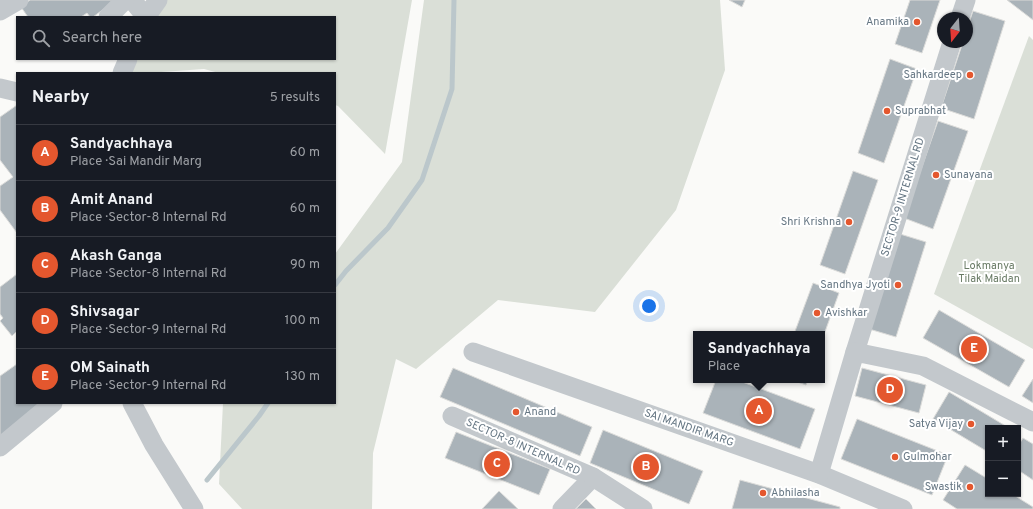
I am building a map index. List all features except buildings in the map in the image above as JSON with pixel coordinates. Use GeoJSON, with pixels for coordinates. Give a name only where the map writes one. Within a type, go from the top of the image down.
{"type":"FeatureCollection","features":[{"type":"Feature","properties":{"kind":"street"},"geometry":{"type":"LineString","coordinates":[[109,16],[125,0]]}},
{"type":"Feature","properties":{"kind":"street"},"geometry":{"type":"LineString","coordinates":[[132,0],[145,16]]}},
{"type":"Feature","properties":{"kind":"street"},"geometry":{"type":"LineString","coordinates":[[147,16],[158,0]]}},
{"type":"Feature","properties":{"kind":"street"},"geometry":{"type":"LineString","coordinates":[[962,12],[966,0]]}},
{"type":"Feature","properties":{"kind":"street","name":"SECTOR-9 INTERNAL RD"},"geometry":{"type":"LineString","coordinates":[[819,474],[855,352],[950,48]]}},
{"type":"Feature","properties":{"kind":"street"},"geometry":{"type":"LineString","coordinates":[[122,72],[128,60]]}},
{"type":"Feature","properties":{"kind":"street"},"geometry":{"type":"LineString","coordinates":[[0,88],[16,92]]}},
{"type":"Feature","properties":{"kind":"street","name":"SAI MANDIR MARG"},"geometry":{"type":"LineString","coordinates":[[473,352],[819,474],[903,509]]}},
{"type":"Feature","properties":{"kind":"street"},"geometry":{"type":"LineString","coordinates":[[855,352],[923,366],[1033,422]]}},
{"type":"Feature","properties":{"kind":"street"},"geometry":{"type":"LineString","coordinates":[[0,447],[52,404]]}},
{"type":"Feature","properties":{"kind":"street"},"geometry":{"type":"LineString","coordinates":[[133,404],[154,445],[194,509]]}},
{"type":"Feature","properties":{"kind":"street","name":"SECTOR-8 INTERNAL RD"},"geometry":{"type":"LineString","coordinates":[[452,416],[593,477],[643,509]]}},
{"type":"Feature","properties":{"kind":"street","name":"SECTOR-8 INTERNAL RD"},"geometry":{"type":"LineString","coordinates":[[562,509],[593,477]]}},
{"type":"Feature","properties":{"kind":"green space"},"geometry":{"type":"Polygon","coordinates":[[[163,0],[412,0],[385,154],[336,105],[336,72],[215,72],[204,69],[161,72],[125,72],[131,60],[336,60],[336,16],[152,16],[163,0]]]}},
{"type":"Feature","properties":{"kind":"green space"},"geometry":{"type":"Polygon","coordinates":[[[424,0],[720,0],[725,70],[676,210],[595,312],[498,300],[416,369],[396,359],[373,453],[372,509],[242,509],[219,484],[223,404],[336,404],[336,253],[402,162],[424,0]]]}},
{"type":"Feature","properties":{"kind":"green space","name":"Lokmanya Tilak Maidan"},"geometry":{"type":"Polygon","coordinates":[[[1029,36],[1033,40],[1033,349],[934,294],[1029,36]]]}},
{"type":"Feature","properties":{"kind":"waterway"},"geometry":{"type":"LineString","coordinates":[[336,284],[346,271],[388,228],[422,180],[452,89],[454,0]]}},
{"type":"Feature","properties":{"kind":"waterway"},"geometry":{"type":"LineString","coordinates":[[207,480],[267,404]]}},
{"type":"Feature","properties":{"kind":"place","name":"Anamika"},"geometry":{"type":"Point","coordinates":[917,22]}},
{"type":"Feature","properties":{"kind":"place","name":"Sahkardeep"},"geometry":{"type":"Point","coordinates":[970,75]}},
{"type":"Feature","properties":{"kind":"place","name":"Suprabhat"},"geometry":{"type":"Point","coordinates":[887,111]}},
{"type":"Feature","properties":{"kind":"place","name":"Sunayana"},"geometry":{"type":"Point","coordinates":[936,175]}},
{"type":"Feature","properties":{"kind":"place","name":"Shri Krishna"},"geometry":{"type":"Point","coordinates":[849,222]}},
{"type":"Feature","properties":{"kind":"place","name":"Sandhya Jyoti"},"geometry":{"type":"Point","coordinates":[898,285]}},
{"type":"Feature","properties":{"kind":"place","name":"Avishkar"},"geometry":{"type":"Point","coordinates":[817,313]}},
{"type":"Feature","properties":{"kind":"place","name":"OM Sainath"},"geometry":{"type":"Point","coordinates":[974,349]}},
{"type":"Feature","properties":{"kind":"place","name":"Shivsagar"},"geometry":{"type":"Point","coordinates":[890,390]}},
{"type":"Feature","properties":{"kind":"place","name":"Sandyachhaya"},"geometry":{"type":"Point","coordinates":[759,411]}},
{"type":"Feature","properties":{"kind":"place","name":"Anand"},"geometry":{"type":"Point","coordinates":[516,412]}},
{"type":"Feature","properties":{"kind":"place","name":"Satya Vijay"},"geometry":{"type":"Point","coordinates":[971,424]}},
{"type":"Feature","properties":{"kind":"place","name":"Gulmohar"},"geometry":{"type":"Point","coordinates":[895,457]}},
{"type":"Feature","properties":{"kind":"place","name":"Akash Ganga"},"geometry":{"type":"Point","coordinates":[497,464]}},
{"type":"Feature","properties":{"kind":"place","name":"Amit Anand"},"geometry":{"type":"Point","coordinates":[646,467]}},
{"type":"Feature","properties":{"kind":"place","name":"Swastik"},"geometry":{"type":"Point","coordinates":[970,487]}},
{"type":"Feature","properties":{"kind":"place","name":"Abhilasha"},"geometry":{"type":"Point","coordinates":[763,493]}}]}
